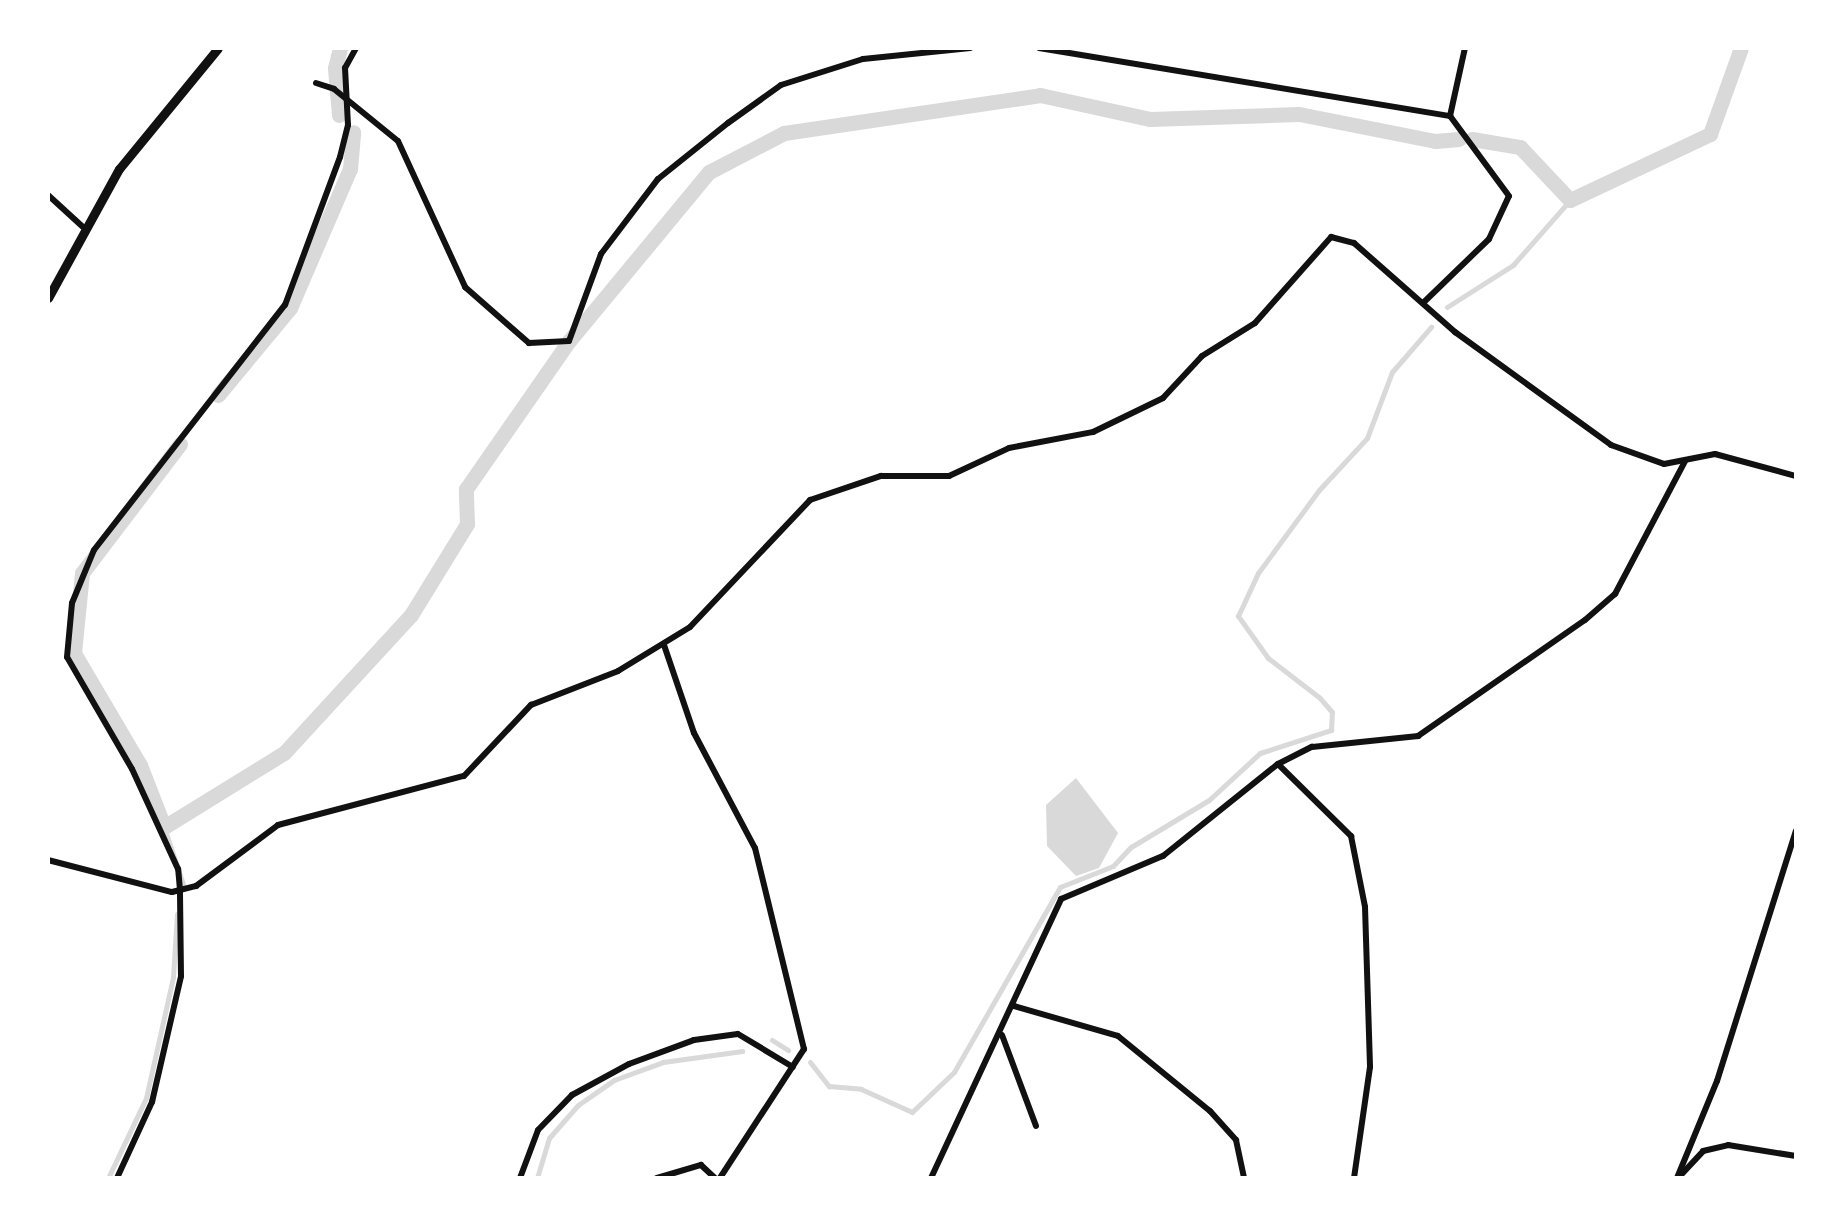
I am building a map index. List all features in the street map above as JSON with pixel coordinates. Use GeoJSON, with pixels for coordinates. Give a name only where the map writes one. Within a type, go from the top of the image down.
{"type":"FeatureCollection","features":[{"type":"Feature","properties":{"kind":"street"},"geometry":{"type":"LineString","coordinates":[[48,298],[83,227],[152,122],[218,48]]}},
{"type":"Feature","properties":{"kind":"street"},"geometry":{"type":"LineString","coordinates":[[116,1178],[152,1102],[181,976],[180,890],[178,869],[132,769],[67,657],[72,603],[94,550],[285,306],[340,157],[347,100],[346,68],[356,48]]}},
{"type":"Feature","properties":{"kind":"street"},"geometry":{"type":"LineString","coordinates":[[316,83],[347,100],[398,142],[465,287],[529,342],[569,341],[601,254],[658,179],[728,122],[781,84],[863,59],[970,48]]}},
{"type":"Feature","properties":{"kind":"street"},"geometry":{"type":"LineString","coordinates":[[1039,48],[1450,116],[1509,196],[1489,239],[1423,303]]}},
{"type":"Feature","properties":{"kind":"street"},"geometry":{"type":"LineString","coordinates":[[1450,116],[1465,48]]}},
{"type":"Feature","properties":{"kind":"street"},"geometry":{"type":"LineString","coordinates":[[48,196],[83,227]]}},
{"type":"Feature","properties":{"kind":"street"},"geometry":{"type":"LineString","coordinates":[[48,860],[141,886],[180,890],[196,886],[278,825],[464,776],[531,706],[664,645],[713,608],[810,500],[881,476],[949,476],[1009,448],[1079,436],[1163,398],[1202,356],[1255,323],[1332,237],[1354,243],[1423,303],[1611,444],[1646,460],[1736,457],[1796,476]]}},
{"type":"Feature","properties":{"kind":"street"},"geometry":{"type":"LineString","coordinates":[[931,1178],[1002,1034],[1061,899],[1163,856],[1278,764],[1312,747],[1418,736],[1585,620],[1616,594],[1686,460]]}},
{"type":"Feature","properties":{"kind":"street"},"geometry":{"type":"LineString","coordinates":[[658,1178],[701,1165],[717,1178],[804,1049],[770,891],[756,848],[694,733],[664,645]]}},
{"type":"Feature","properties":{"kind":"street"},"geometry":{"type":"LineString","coordinates":[[1278,764],[1351,836],[1365,907],[1370,1067],[1354,1178]]}},
{"type":"Feature","properties":{"kind":"street"},"geometry":{"type":"LineString","coordinates":[[1677,1178],[1717,1081],[1796,831]]}},
{"type":"Feature","properties":{"kind":"street"},"geometry":{"type":"LineString","coordinates":[[1014,1006],[1118,1036],[1210,1110],[1236,1140],[1244,1178]]}},
{"type":"Feature","properties":{"kind":"street"},"geometry":{"type":"LineString","coordinates":[[520,1178],[538,1130],[572,1095],[628,1064],[694,1040],[738,1034],[792,1067]]}},
{"type":"Feature","properties":{"kind":"street"},"geometry":{"type":"LineString","coordinates":[[1002,1034],[1036,1126]]}},
{"type":"Feature","properties":{"kind":"street"},"geometry":{"type":"LineString","coordinates":[[1677,1178],[1703,1150],[1728,1145],[1796,1156]]}},
{"type":"Feature","properties":{"kind":"shaded area"},"geometry":{"type":"Polygon","coordinates":[[[1076,778],[1118,833],[1099,868],[1076,876],[1047,846],[1046,805],[1076,778]]]}},
{"type":"Feature","properties":{"kind":"waterway"},"geometry":{"type":"LineString","coordinates":[[339,115],[335,68],[340,48]]}},
{"type":"Feature","properties":{"kind":"waterway"},"geometry":{"type":"LineString","coordinates":[[1472,139],[1520,147],[1570,200],[1710,134],[1741,48]]}},
{"type":"Feature","properties":{"kind":"waterway"},"geometry":{"type":"LineString","coordinates":[[180,444],[82,573],[74,653],[140,765],[164,827],[284,753],[411,615],[467,524],[466,489],[569,341],[709,172],[784,133],[1040,95],[1150,119],[1299,114],[1435,141],[1459,139]]}},
{"type":"Feature","properties":{"kind":"waterway"},"geometry":{"type":"LineString","coordinates":[[218,395],[290,308],[350,169],[353,132]]}},
{"type":"Feature","properties":{"kind":"waterway"},"geometry":{"type":"LineString","coordinates":[[1447,307],[1513,265],[1570,200]]}},
{"type":"Feature","properties":{"kind":"waterway"},"geometry":{"type":"LineString","coordinates":[[810,1062],[829,1086],[861,1089],[912,1112],[954,1072],[1060,887],[1113,866],[1131,847],[1209,800],[1260,753],[1331,730],[1332,712],[1268,658],[1238,616],[1258,573],[1319,490],[1367,438],[1392,372],[1431,327]]}},
{"type":"Feature","properties":{"kind":"waterway"},"geometry":{"type":"LineString","coordinates":[[164,827],[183,884]]}},
{"type":"Feature","properties":{"kind":"waterway"},"geometry":{"type":"LineString","coordinates":[[108,1178],[146,1098],[173,977],[177,914]]}},
{"type":"Feature","properties":{"kind":"waterway"},"geometry":{"type":"LineString","coordinates":[[772,1040],[788,1050]]}},
{"type":"Feature","properties":{"kind":"waterway"},"geometry":{"type":"LineString","coordinates":[[537,1178],[549,1138],[578,1105],[614,1080],[663,1062],[742,1051]]}}]}
